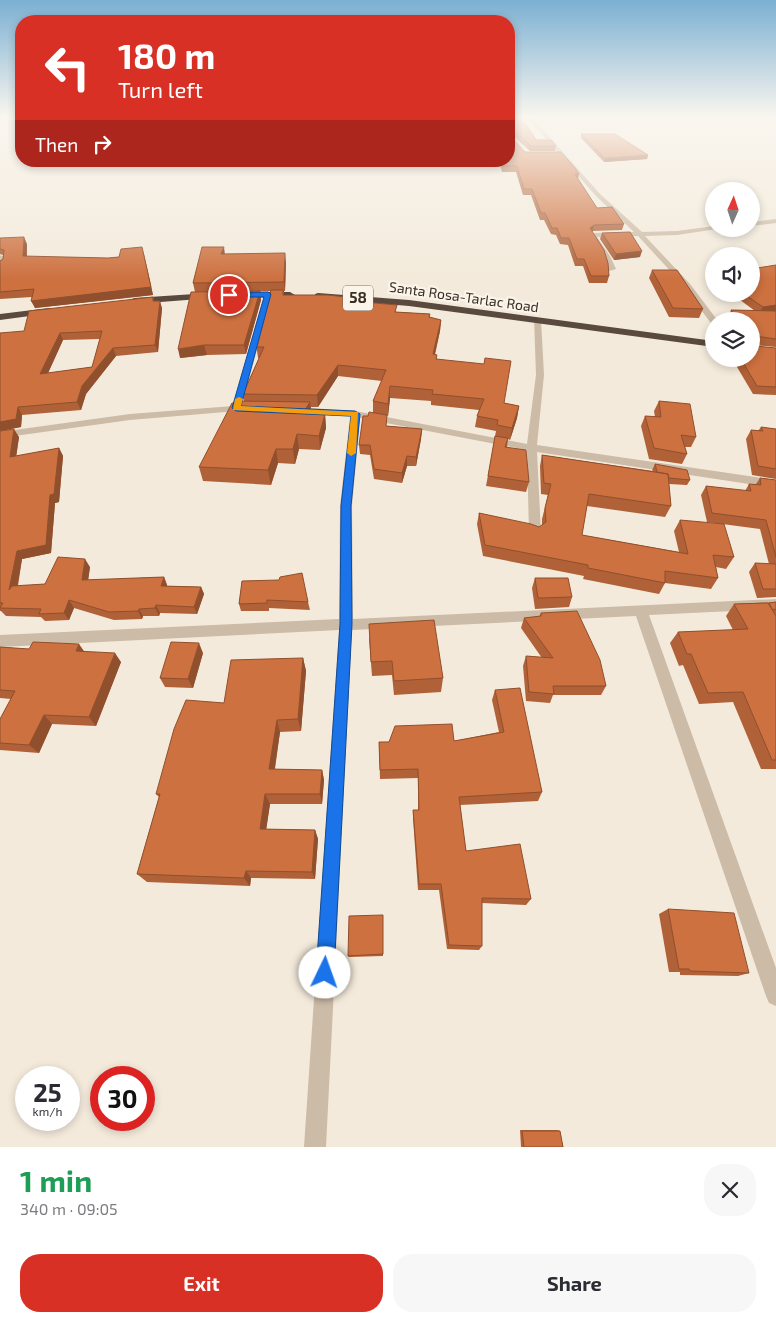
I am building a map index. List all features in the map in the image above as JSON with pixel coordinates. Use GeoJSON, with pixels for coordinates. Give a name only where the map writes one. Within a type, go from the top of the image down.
{"type":"FeatureCollection","features":[{"type":"Feature","properties":{"kind":"highway","name":"Santa Rosa-Tarlac Road"},"geometry":{"type":"LineString","coordinates":[[233,295],[300,295],[409,303],[705,343]]}},
{"type":"Feature","properties":{"kind":"highway"},"geometry":{"type":"LineString","coordinates":[[128,302],[216,296]]}},
{"type":"Feature","properties":{"kind":"highway"},"geometry":{"type":"LineString","coordinates":[[0,317],[55,311]]}},
{"type":"Feature","properties":{"kind":"street"},"geometry":{"type":"LineString","coordinates":[[578,172],[596,193],[640,235],[708,312]]}},
{"type":"Feature","properties":{"kind":"street"},"geometry":{"type":"LineString","coordinates":[[760,223],[776,221]]}},
{"type":"Feature","properties":{"kind":"street"},"geometry":{"type":"LineString","coordinates":[[612,269],[607,256],[593,235],[640,235],[705,229]]}},
{"type":"Feature","properties":{"kind":"street"},"geometry":{"type":"LineString","coordinates":[[0,257],[2,257],[0,266]]}},
{"type":"Feature","properties":{"kind":"street"},"geometry":{"type":"LineString","coordinates":[[236,408],[268,294]]}},
{"type":"Feature","properties":{"kind":"street"},"geometry":{"type":"LineString","coordinates":[[535,534],[532,448],[540,375],[537,320]]}},
{"type":"Feature","properties":{"kind":"street"},"geometry":{"type":"LineString","coordinates":[[0,435],[85,422],[253,408]]}},
{"type":"Feature","properties":{"kind":"street"},"geometry":{"type":"LineString","coordinates":[[287,410],[355,414],[532,448],[776,484]]}},
{"type":"Feature","properties":{"kind":"street"},"geometry":{"type":"LineString","coordinates":[[315,1147],[346,624],[346,506],[355,414]]}},
{"type":"Feature","properties":{"kind":"street"},"geometry":{"type":"LineString","coordinates":[[0,641],[776,604]]}},
{"type":"Feature","properties":{"kind":"street"},"geometry":{"type":"LineString","coordinates":[[641,610],[776,996]]}},
{"type":"Feature","properties":{"kind":"building"},"geometry":{"type":"Polygon","coordinates":[[[519,172],[577,172],[579,174],[575,174],[597,208],[612,207],[624,224],[594,225],[590,228],[604,250],[609,276],[591,276],[584,259],[577,259],[569,238],[561,238],[557,228],[552,228],[545,213],[541,213],[532,189],[524,189],[519,172]]]}},
{"type":"Feature","properties":{"kind":"building"},"geometry":{"type":"Polygon","coordinates":[[[630,232],[642,251],[616,254],[602,233],[630,232]]]}},
{"type":"Feature","properties":{"kind":"building"},"geometry":{"type":"Polygon","coordinates":[[[24,237],[23,256],[108,258],[119,257],[121,249],[142,247],[151,287],[31,301],[34,289],[0,292],[0,261],[3,259],[4,250],[0,249],[0,238],[24,237]]]}},
{"type":"Feature","properties":{"kind":"building"},"geometry":{"type":"Polygon","coordinates":[[[202,247],[224,247],[221,254],[285,253],[284,282],[193,283],[202,247]]]}},
{"type":"Feature","properties":{"kind":"building"},"geometry":{"type":"Polygon","coordinates":[[[776,265],[776,305],[763,307],[756,302],[760,302],[760,268],[776,265]]]}},
{"type":"Feature","properties":{"kind":"building"},"geometry":{"type":"Polygon","coordinates":[[[652,270],[677,270],[703,309],[673,308],[652,270]]]}},
{"type":"Feature","properties":{"kind":"building"},"geometry":{"type":"Polygon","coordinates":[[[271,290],[283,290],[283,295],[328,295],[365,299],[364,302],[397,305],[395,312],[430,314],[429,317],[441,320],[433,354],[437,355],[436,359],[484,364],[485,358],[511,361],[504,403],[519,406],[512,428],[497,425],[498,420],[477,416],[484,399],[432,394],[433,390],[390,386],[388,404],[373,401],[386,370],[338,365],[317,395],[243,394],[264,347],[256,347],[258,343],[256,343],[271,290]]]}},
{"type":"Feature","properties":{"kind":"building"},"geometry":{"type":"Polygon","coordinates":[[[260,291],[244,345],[204,345],[178,349],[191,292],[260,291]]]}},
{"type":"Feature","properties":{"kind":"building"},"geometry":{"type":"Polygon","coordinates":[[[153,297],[153,301],[160,301],[155,345],[113,348],[82,386],[77,402],[18,407],[16,419],[0,422],[0,333],[24,331],[29,311],[153,297]],[[102,331],[60,333],[40,374],[92,367],[102,331]]]}},
{"type":"Feature","properties":{"kind":"building"},"geometry":{"type":"Polygon","coordinates":[[[731,310],[776,311],[776,339],[760,337],[760,312],[732,312],[731,310]]]}},
{"type":"Feature","properties":{"kind":"building"},"geometry":{"type":"Polygon","coordinates":[[[760,346],[776,348],[776,387],[757,386],[746,367],[760,367],[760,346]]]}},
{"type":"Feature","properties":{"kind":"building"},"geometry":{"type":"Polygon","coordinates":[[[237,401],[310,402],[303,413],[325,414],[319,436],[297,434],[293,449],[276,449],[268,470],[199,467],[232,403],[236,404],[237,401]]]}},
{"type":"Feature","properties":{"kind":"building"},"geometry":{"type":"Polygon","coordinates":[[[659,401],[690,404],[696,437],[681,435],[687,454],[654,448],[645,416],[661,417],[659,401]]]}},
{"type":"Feature","properties":{"kind":"building"},"geometry":{"type":"Polygon","coordinates":[[[369,412],[387,415],[386,426],[422,429],[416,457],[407,456],[402,473],[374,469],[370,445],[359,445],[363,416],[368,416],[369,412]]]}},
{"type":"Feature","properties":{"kind":"building"},"geometry":{"type":"Polygon","coordinates":[[[761,427],[776,429],[776,469],[758,466],[751,430],[763,431],[761,427]]]}},
{"type":"Feature","properties":{"kind":"building"},"geometry":{"type":"Polygon","coordinates":[[[14,429],[10,457],[59,448],[54,494],[50,495],[46,545],[17,551],[9,590],[12,586],[45,584],[58,557],[85,559],[82,580],[164,577],[161,586],[201,587],[194,607],[156,605],[155,608],[139,609],[138,611],[109,612],[69,600],[64,613],[39,614],[41,609],[0,608],[3,603],[0,603],[0,431],[14,429]]]}},
{"type":"Feature","properties":{"kind":"building"},"geometry":{"type":"Polygon","coordinates":[[[495,436],[508,438],[505,447],[526,450],[529,482],[488,476],[495,436]]]}},
{"type":"Feature","properties":{"kind":"building"},"geometry":{"type":"Polygon","coordinates":[[[542,455],[668,474],[671,506],[589,494],[582,535],[688,554],[680,520],[724,524],[734,557],[713,555],[718,578],[665,571],[665,583],[588,568],[588,565],[485,545],[479,513],[539,527],[546,522],[545,508],[551,484],[544,483],[542,455]]]}},
{"type":"Feature","properties":{"kind":"building"},"geometry":{"type":"Polygon","coordinates":[[[655,464],[687,470],[690,480],[669,478],[668,474],[657,472],[655,464]]]}},
{"type":"Feature","properties":{"kind":"building"},"geometry":{"type":"Polygon","coordinates":[[[760,478],[776,480],[776,557],[766,520],[712,513],[706,486],[751,491],[749,484],[761,485],[760,478]]]}},
{"type":"Feature","properties":{"kind":"building"},"geometry":{"type":"Polygon","coordinates":[[[755,563],[776,564],[776,589],[763,589],[755,563]]]}},
{"type":"Feature","properties":{"kind":"building"},"geometry":{"type":"Polygon","coordinates":[[[302,573],[308,602],[267,600],[267,603],[239,604],[242,581],[279,580],[280,577],[302,573]]]}},
{"type":"Feature","properties":{"kind":"building"},"geometry":{"type":"Polygon","coordinates":[[[535,578],[568,578],[572,597],[538,598],[535,578]]]}},
{"type":"Feature","properties":{"kind":"building"},"geometry":{"type":"Polygon","coordinates":[[[776,602],[776,610],[772,609],[769,603],[776,602]]]}},
{"type":"Feature","properties":{"kind":"building"},"geometry":{"type":"Polygon","coordinates":[[[768,603],[776,616],[776,760],[772,760],[743,692],[708,693],[691,654],[687,654],[678,632],[748,629],[734,604],[768,603]]]}},
{"type":"Feature","properties":{"kind":"building"},"geometry":{"type":"Polygon","coordinates":[[[577,611],[600,660],[606,686],[553,686],[554,694],[529,692],[526,656],[553,658],[524,618],[541,616],[541,613],[577,611]]]}},
{"type":"Feature","properties":{"kind":"building"},"geometry":{"type":"Polygon","coordinates":[[[434,620],[443,678],[394,681],[392,661],[371,662],[369,624],[434,620]]]}},
{"type":"Feature","properties":{"kind":"building"},"geometry":{"type":"Polygon","coordinates":[[[33,642],[79,644],[76,651],[115,653],[89,717],[44,715],[29,745],[0,743],[0,719],[15,691],[0,690],[0,647],[29,649],[33,642]]]}},
{"type":"Feature","properties":{"kind":"building"},"geometry":{"type":"Polygon","coordinates":[[[171,642],[199,643],[188,679],[160,678],[171,642]]]}},
{"type":"Feature","properties":{"kind":"building"},"geometry":{"type":"Polygon","coordinates":[[[303,658],[298,719],[277,720],[269,769],[322,770],[320,794],[265,794],[260,829],[315,830],[312,872],[246,871],[244,878],[137,874],[160,794],[156,794],[174,729],[186,700],[224,703],[231,660],[303,658]]]}},
{"type":"Feature","properties":{"kind":"building"},"geometry":{"type":"Polygon","coordinates":[[[520,688],[542,792],[459,797],[466,851],[520,844],[531,899],[482,898],[482,946],[449,945],[441,884],[419,884],[413,810],[419,810],[418,769],[380,770],[379,742],[389,742],[395,726],[452,724],[454,741],[504,732],[495,690],[520,688]]]}},
{"type":"Feature","properties":{"kind":"building"},"geometry":{"type":"Polygon","coordinates":[[[668,909],[734,913],[749,973],[679,969],[668,909]]]}},
{"type":"Feature","properties":{"kind":"building"},"geometry":{"type":"Polygon","coordinates":[[[383,915],[383,954],[348,956],[349,916],[383,915]]]}},
{"type":"Feature","properties":{"kind":"building"},"geometry":{"type":"Polygon","coordinates":[[[522,1131],[560,1131],[563,1147],[524,1147],[522,1131]]]}},
{"type":"Feature","properties":{"kind":"slow traffic"},"geometry":{"type":"LineString","coordinates":[[239,399],[236,408],[355,414],[351,453]]}},
{"type":"Feature","properties":{"kind":"route"},"geometry":{"type":"LineString","coordinates":[[229,295],[268,294],[236,408],[355,414],[346,506],[346,624],[325,973]]}}]}
